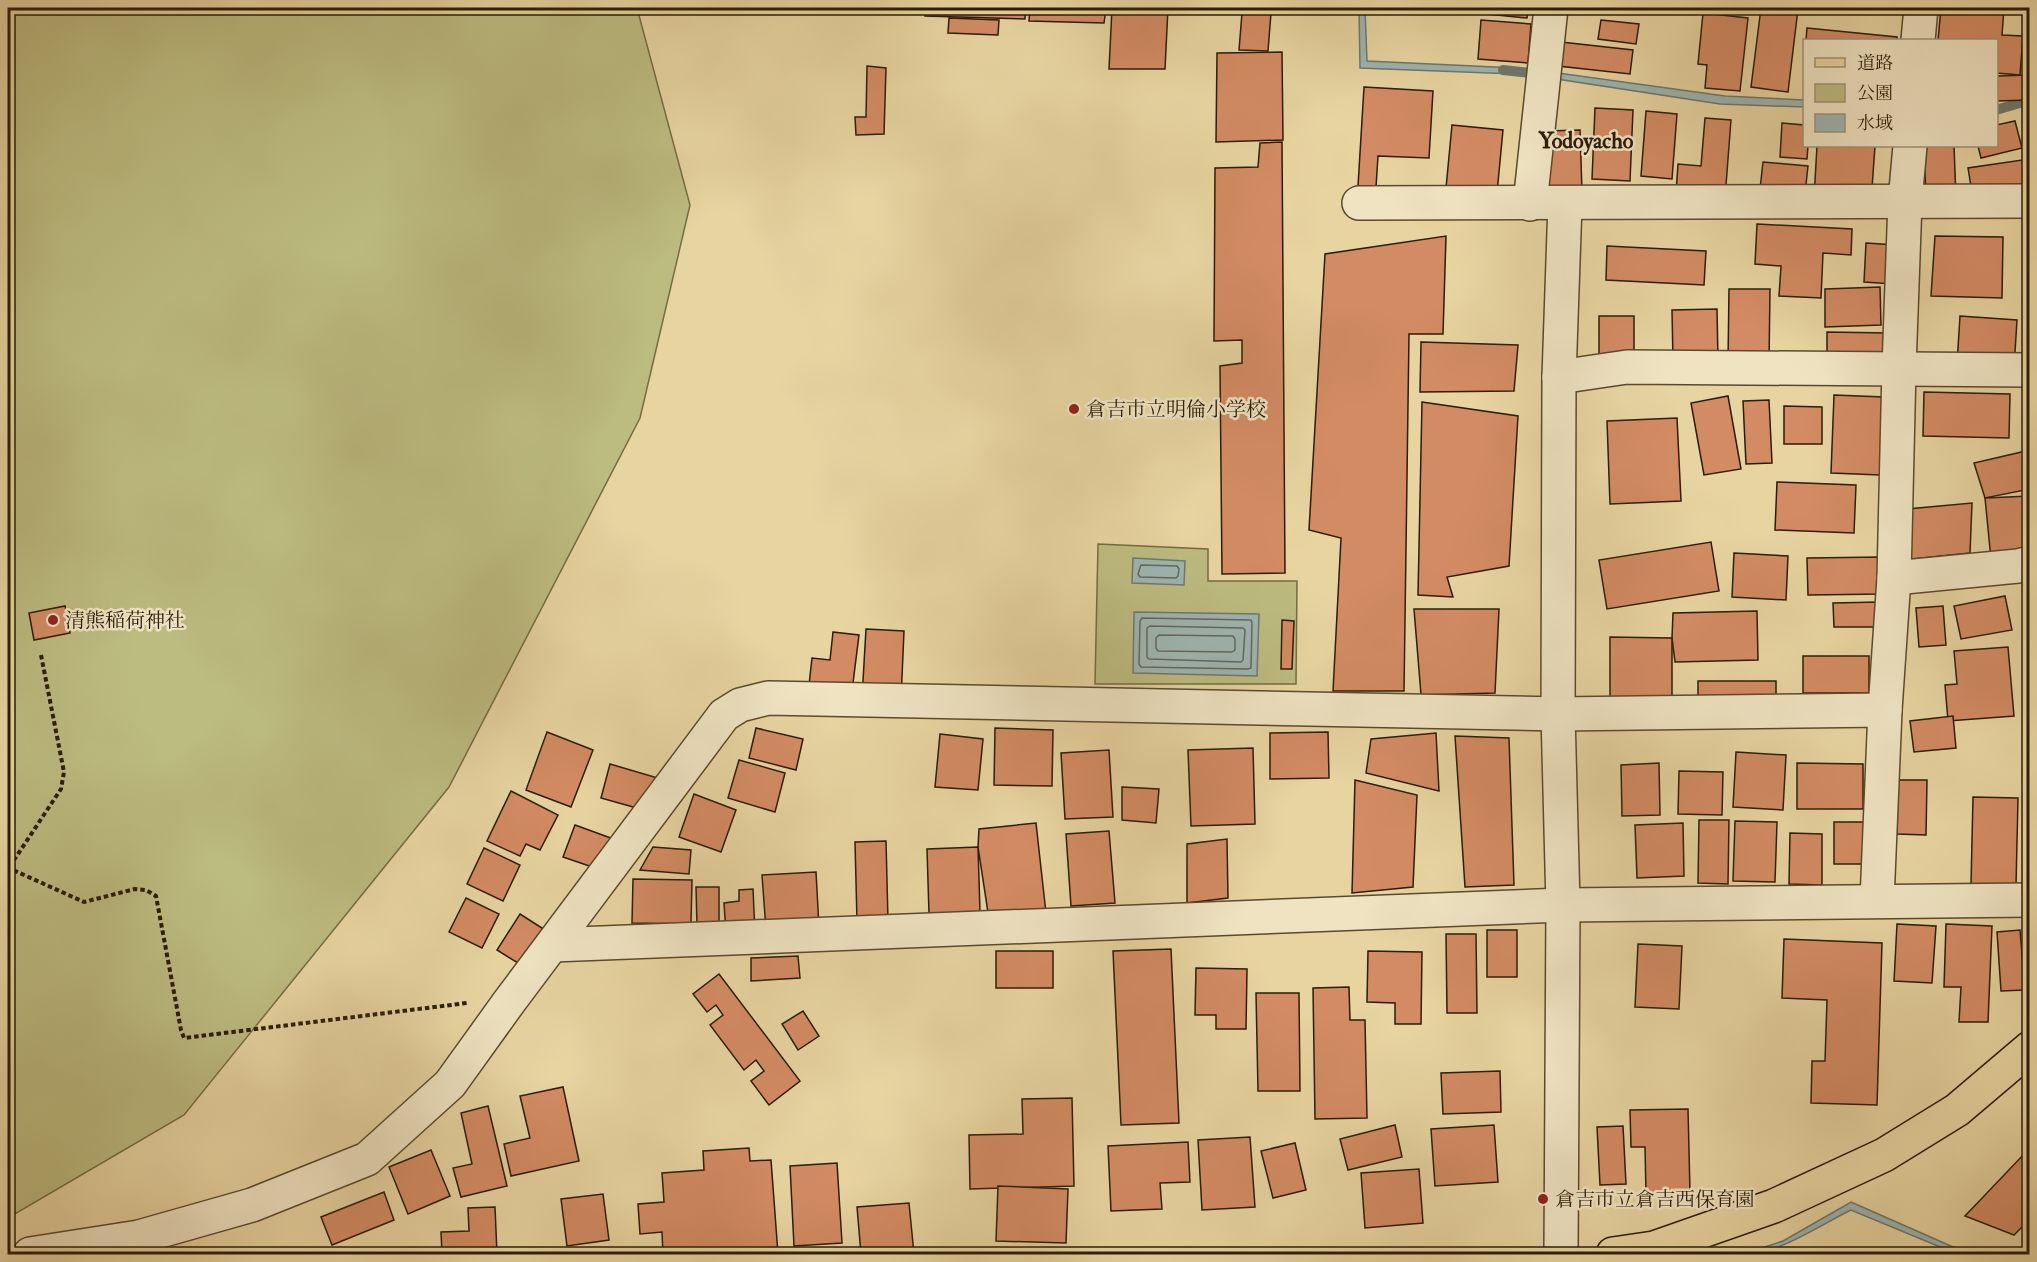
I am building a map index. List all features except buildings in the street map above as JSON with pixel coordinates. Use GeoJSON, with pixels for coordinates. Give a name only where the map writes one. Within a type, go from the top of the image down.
{"type":"FeatureCollection","features":[{"type":"Feature","properties":{"kind":"main road"},"geometry":{"type":"LineString","coordinates":[[1613,1254],[1654,1248],[1774,1206],[1884,1155],[1957,1110],[2030,1048]]}},
{"type":"Feature","properties":{"kind":"street"},"geometry":{"type":"LineString","coordinates":[[1530,204],[1551,8]]}},
{"type":"Feature","properties":{"kind":"street"},"geometry":{"type":"LineString","coordinates":[[1918,39],[1921,8]]}},
{"type":"Feature","properties":{"kind":"street"},"geometry":{"type":"LineString","coordinates":[[1877,901],[1885,710],[1894,578],[1905,201],[1910,147]]}},
{"type":"Feature","properties":{"kind":"street"},"geometry":{"type":"LineString","coordinates":[[1359,203],[2030,201]]}},
{"type":"Feature","properties":{"kind":"street"},"geometry":{"type":"LineString","coordinates":[[1561,1254],[1563,905],[1558,714],[1559,377],[1565,203]]}},
{"type":"Feature","properties":{"kind":"street"},"geometry":{"type":"LineString","coordinates":[[1559,377],[1627,367],[2030,370]]}},
{"type":"Feature","properties":{"kind":"street"},"geometry":{"type":"LineString","coordinates":[[1894,578],[2030,563]]}},
{"type":"Feature","properties":{"kind":"street"},"geometry":{"type":"LineString","coordinates":[[30,1254],[140,1237],[252,1205],[367,1158],[450,1084],[724,715],[740,705],[768,698],[1558,714],[1885,710]]}},
{"type":"Feature","properties":{"kind":"street"},"geometry":{"type":"LineString","coordinates":[[552,945],[1563,905],[2030,900]]}},
{"type":"Feature","properties":{"kind":"path"},"geometry":{"type":"LineString","coordinates":[[41,655],[64,772],[61,789],[14,860],[13,870],[84,902],[135,889],[146,890],[156,896],[184,1038],[490,1000],[509,1002]]}},
{"type":"Feature","properties":{"kind":"green space"},"geometry":{"type":"Polygon","coordinates":[[[8,8],[637,8],[690,205],[640,418],[449,787],[184,1115],[8,1218],[8,8]]]}},
{"type":"Feature","properties":{"kind":"green space"},"geometry":{"type":"Polygon","coordinates":[[[1098,544],[1208,549],[1208,581],[1297,581],[1296,684],[1095,684],[1098,544]]]}},
{"type":"Feature","properties":{"kind":"water"},"geometry":{"type":"Polygon","coordinates":[[[1359,8],[1365,8],[1367,61],[1516,68],[1515,74],[1360,68],[1359,8]]]}},
{"type":"Feature","properties":{"kind":"water"},"geometry":{"type":"Polygon","coordinates":[[[1558,73],[1725,96],[1803,100],[1803,107],[1720,104],[1557,79],[1558,73]]]}},
{"type":"Feature","properties":{"kind":"water"},"geometry":{"type":"Polygon","coordinates":[[[1133,558],[1185,561],[1184,585],[1132,583],[1133,558]]]}},
{"type":"Feature","properties":{"kind":"water"},"geometry":{"type":"Polygon","coordinates":[[[1134,612],[1259,614],[1257,676],[1133,673],[1134,612]]]}},
{"type":"Feature","properties":{"kind":"water"},"geometry":{"type":"Polygon","coordinates":[[[1851,1202],[1969,1254],[1957,1254],[1851,1210],[1770,1250],[1743,1254],[1783,1241],[1851,1202]]]}},
{"type":"Feature","properties":{"kind":"waterway"},"geometry":{"type":"LineString","coordinates":[[1503,70],[1541,74]]}},
{"type":"Feature","properties":{"kind":"waterway"},"geometry":{"type":"LineString","coordinates":[[1998,109],[2030,100]]}},
{"type":"Feature","properties":{"kind":"place","name":"倉吉市立明倫小学校"},"geometry":{"type":"Point","coordinates":[1074,409]}},
{"type":"Feature","properties":{"kind":"place","name":"清熊稲荷神社"},"geometry":{"type":"Point","coordinates":[53,620]}},
{"type":"Feature","properties":{"kind":"place","name":"倉吉市立倉吉西保育園"},"geometry":{"type":"Point","coordinates":[1543,1199]}},
{"type":"Feature","properties":{"kind":"district","name":"Yodoyacho"},"geometry":{"type":"Point","coordinates":[1586,140]}}]}
